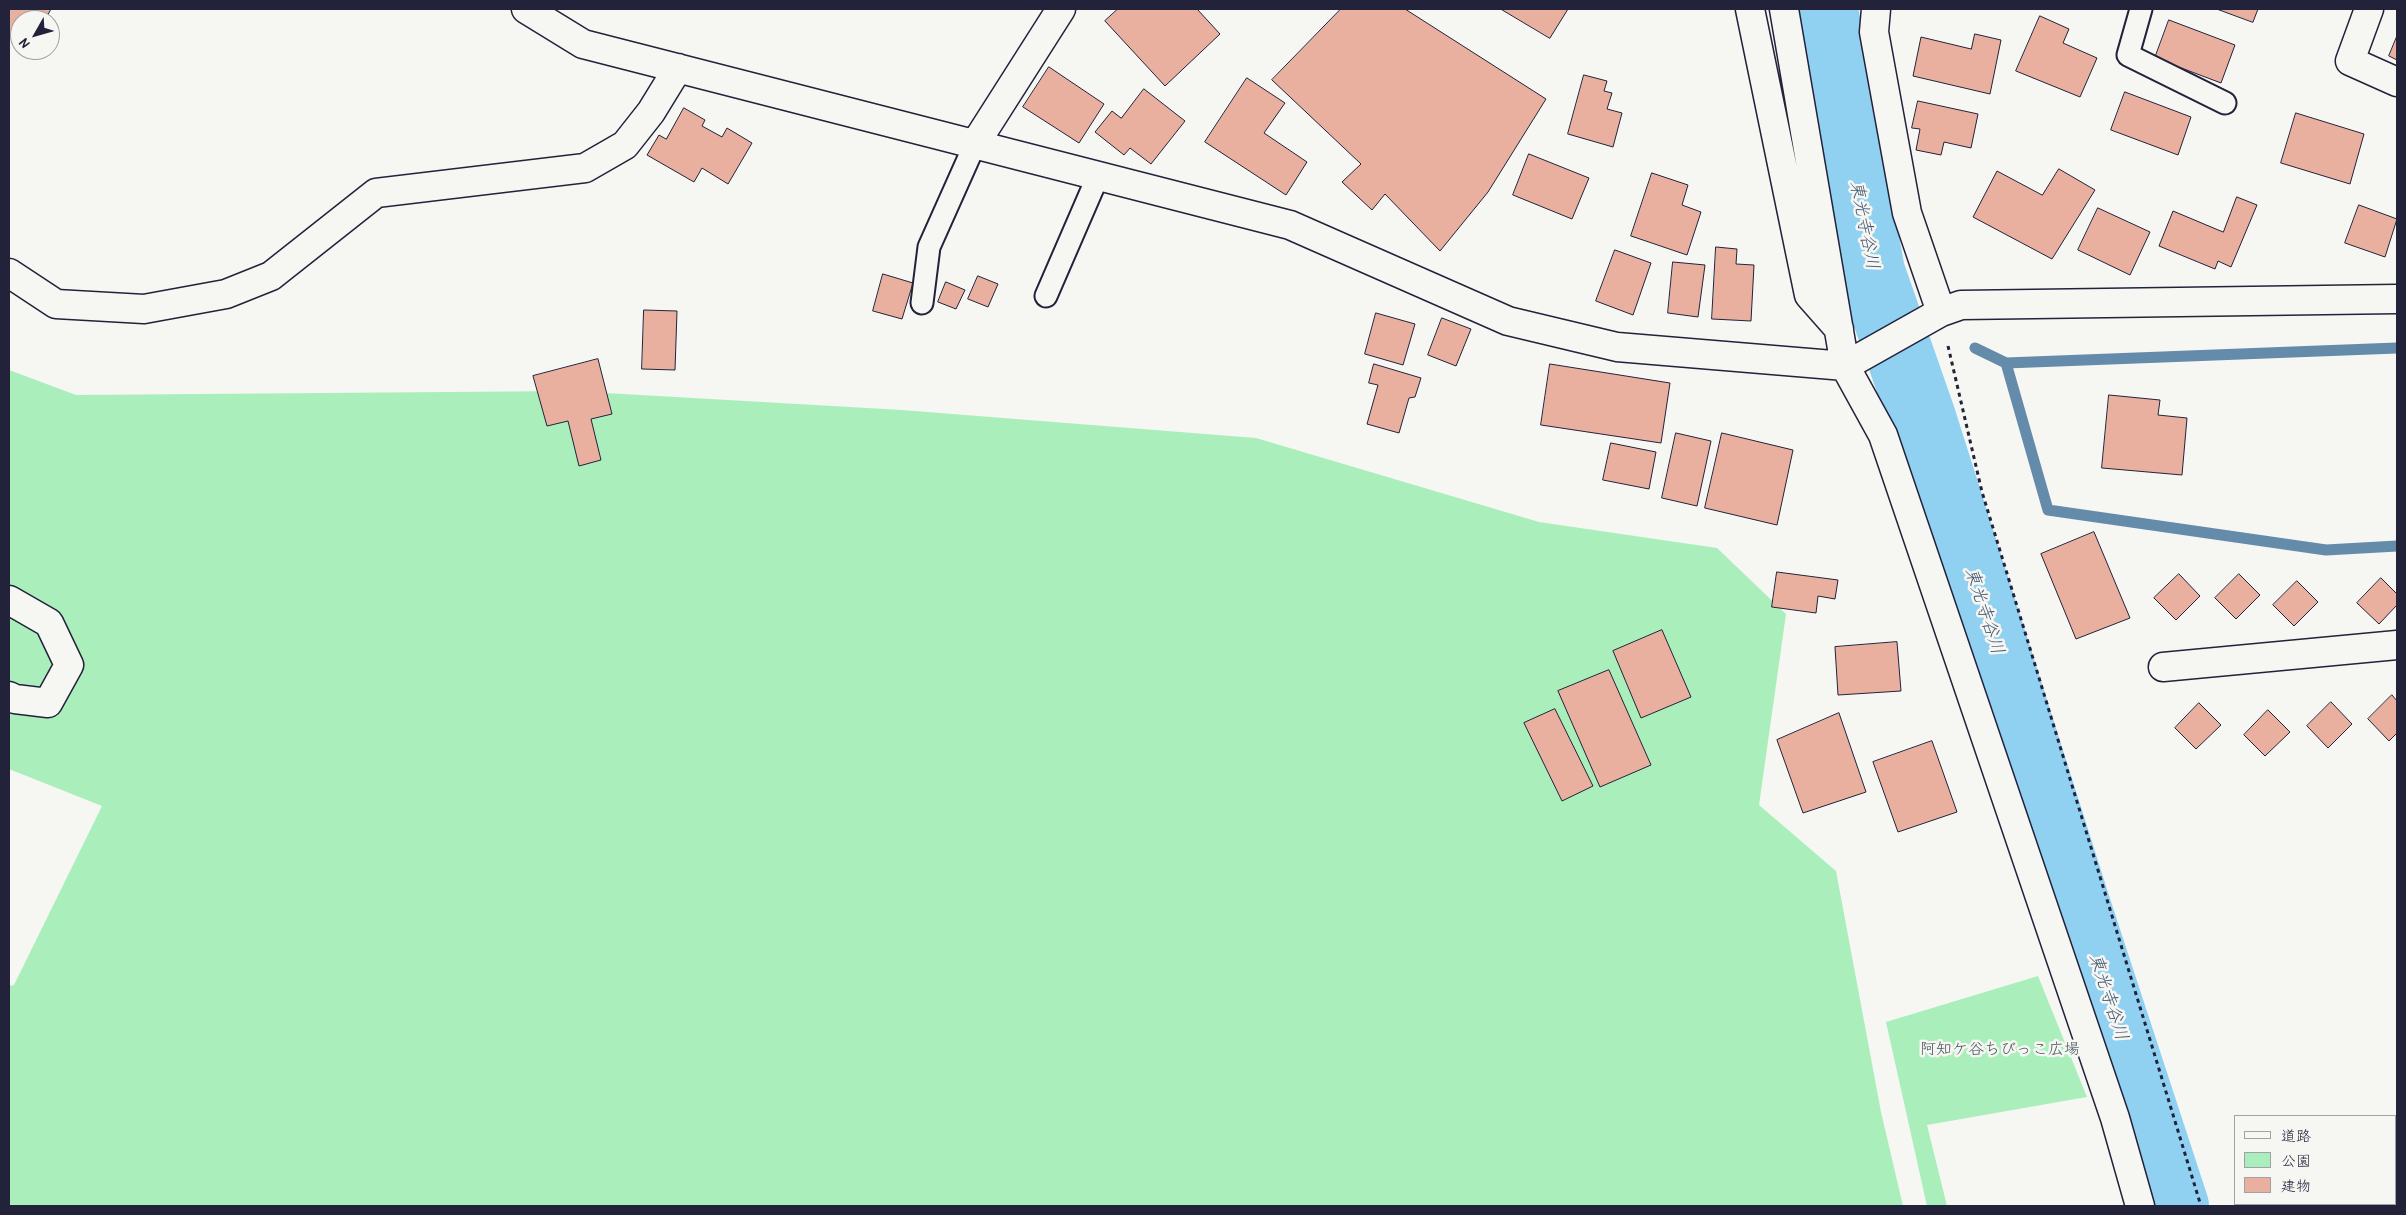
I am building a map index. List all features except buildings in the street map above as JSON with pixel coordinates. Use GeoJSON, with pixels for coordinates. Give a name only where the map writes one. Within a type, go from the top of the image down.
{"type":"FeatureCollection","features":[{"type":"Feature","properties":{"kind":"street"},"geometry":{"type":"LineString","coordinates":[[526,9],[582,44],[1290,225],[1508,321],[1617,346],[1845,366],[1941,312],[1961,305],[2397,299]]}},
{"type":"Feature","properties":{"kind":"street"},"geometry":{"type":"LineString","coordinates":[[975,144],[1061,9]]}},
{"type":"Feature","properties":{"kind":"street"},"geometry":{"type":"LineString","coordinates":[[1750,9],[1809,295],[1839,329]]}},
{"type":"Feature","properties":{"kind":"street"},"geometry":{"type":"LineString","coordinates":[[1784,9],[1845,366],[1883,435],[2112,1108],[2140,1206]]}},
{"type":"Feature","properties":{"kind":"street"},"geometry":{"type":"LineString","coordinates":[[1876,9],[1874,32],[1907,213],[1941,312]]}},
{"type":"Feature","properties":{"kind":"street"},"geometry":{"type":"LineString","coordinates":[[2369,9],[2350,61],[2397,82]]}},
{"type":"Feature","properties":{"kind":"street"},"geometry":{"type":"LineString","coordinates":[[9,273],[56,304],[144,310],[226,294],[271,276],[376,194],[585,168],[625,145],[651,112],[678,68]]}},
{"type":"Feature","properties":{"kind":"street"},"geometry":{"type":"LineString","coordinates":[[9,600],[49,623],[69,665],[48,703],[15,699],[9,696]]}},
{"type":"Feature","properties":{"kind":"street"},"geometry":{"type":"LineString","coordinates":[[2164,667],[2397,645]]}},
{"type":"Feature","properties":{"kind":"lane"},"geometry":{"type":"LineString","coordinates":[[2141,9],[2128,55],[2225,103]]}},
{"type":"Feature","properties":{"kind":"lane"},"geometry":{"type":"LineString","coordinates":[[922,303],[929,247],[975,144]]}},
{"type":"Feature","properties":{"kind":"lane"},"geometry":{"type":"LineString","coordinates":[[1046,296],[1098,176]]}},
{"type":"Feature","properties":{"kind":"path"},"geometry":{"type":"LineString","coordinates":[[1941,312],[1982,492],[2201,1206]]}},
{"type":"Feature","properties":{"kind":"green space"},"geometry":{"type":"Polygon","coordinates":[[[9,370],[76,395],[571,391],[902,410],[1256,438],[1539,522],[1717,548],[1786,614],[1759,805],[1836,871],[1881,1112],[1903,1206],[9,1206],[9,986],[14,985],[102,806],[9,769],[9,370]]]}},
{"type":"Feature","properties":{"kind":"green space","name":"阿知ケ谷ちびっこ広場"},"geometry":{"type":"Polygon","coordinates":[[[2038,976],[2087,1097],[1927,1125],[1947,1206],[1927,1206],[1886,1022],[2038,976]]]}},
{"type":"Feature","properties":{"kind":"waterway","name":"東光寺谷川"},"geometry":{"type":"LineString","coordinates":[[1824,9],[1871,272],[1922,418],[2077,907],[2175,1206]]}},
{"type":"Feature","properties":{"kind":"waterway"},"geometry":{"type":"LineString","coordinates":[[1880,298],[1915,317]]}},
{"type":"Feature","properties":{"kind":"waterway"},"geometry":{"type":"LineString","coordinates":[[1975,348],[2006,363],[2397,348]]}},
{"type":"Feature","properties":{"kind":"waterway"},"geometry":{"type":"LineString","coordinates":[[2006,363],[2048,510],[2326,550],[2397,546]]}}]}
